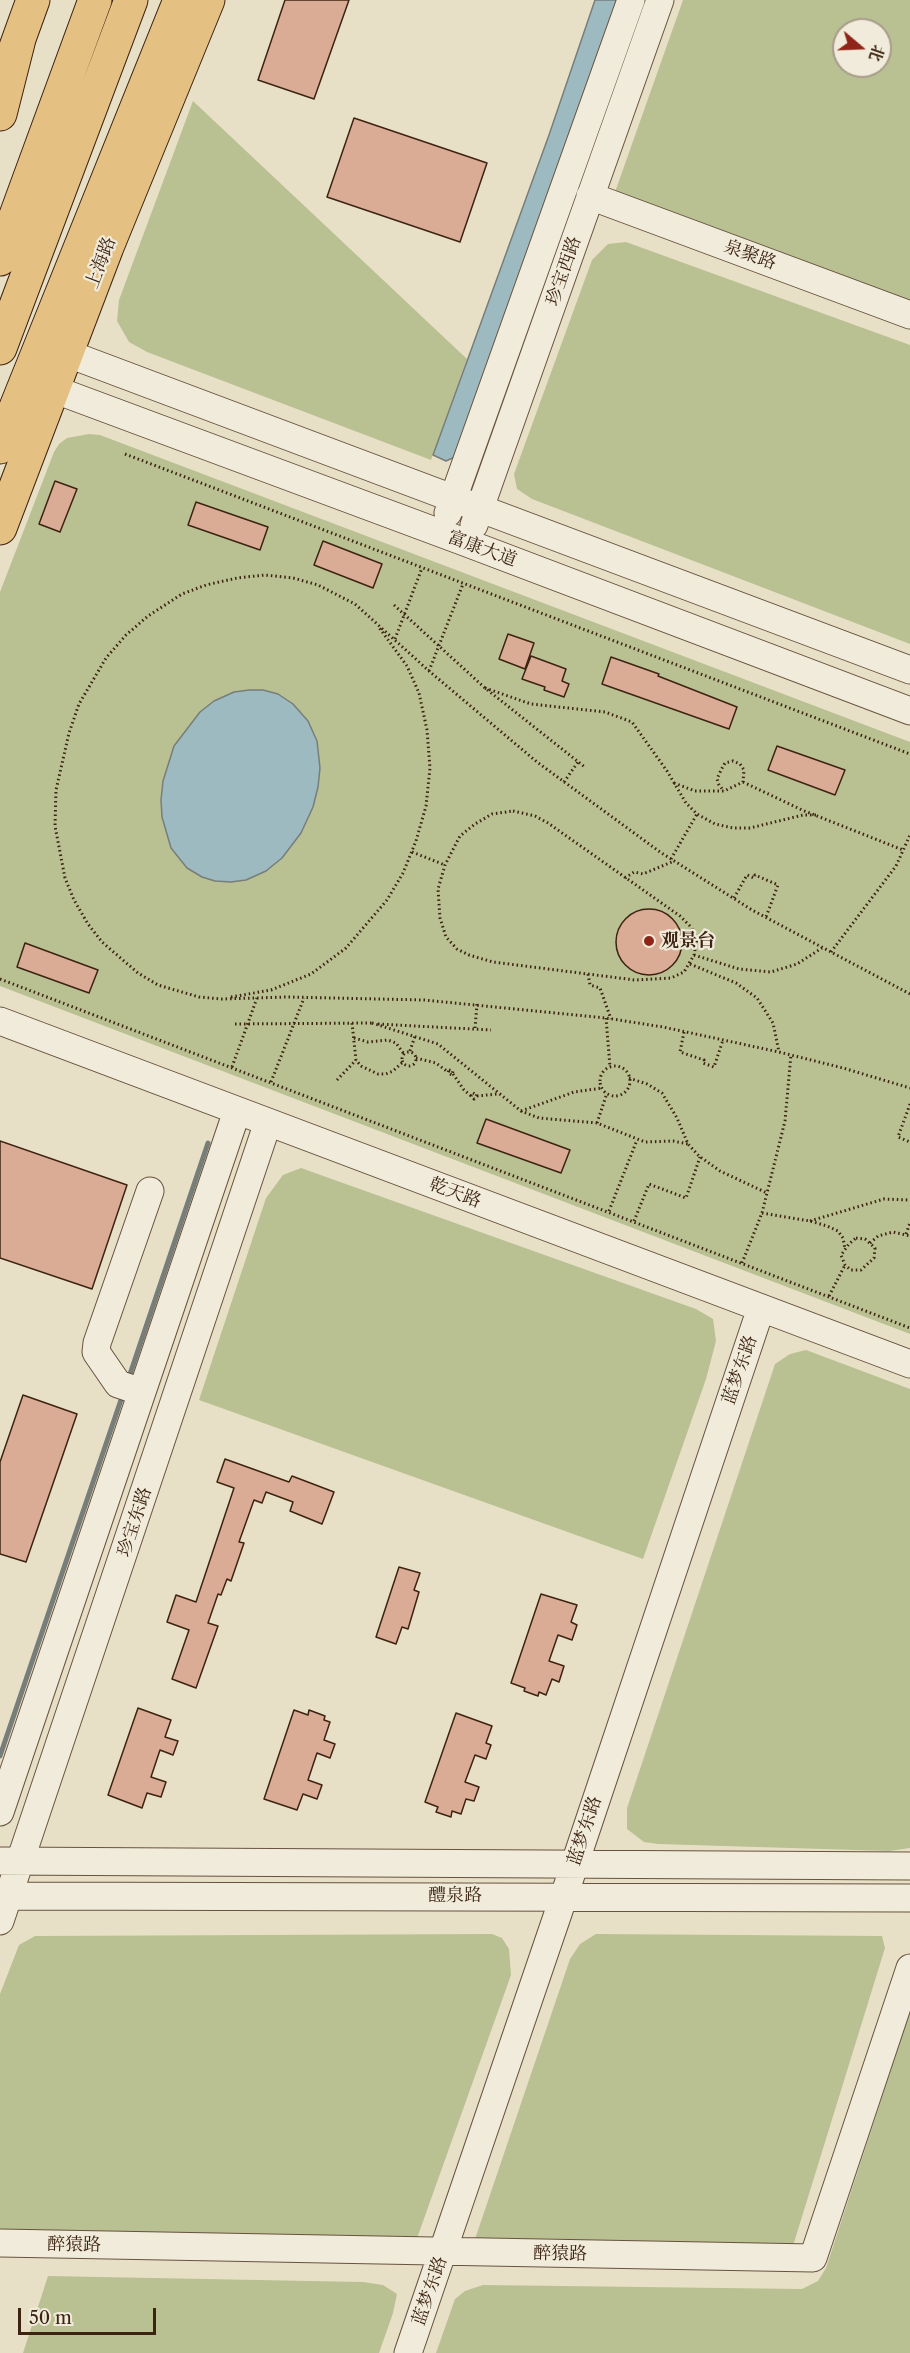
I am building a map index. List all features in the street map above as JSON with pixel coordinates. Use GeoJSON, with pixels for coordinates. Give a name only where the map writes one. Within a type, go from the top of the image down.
{"type":"FeatureCollection","features":[{"type":"Feature","properties":{"kind":"main road"},"geometry":{"type":"LineString","coordinates":[[0,89],[33,0]]}},
{"type":"Feature","properties":{"kind":"main road"},"geometry":{"type":"LineString","coordinates":[[0,259],[95,0]]}},
{"type":"Feature","properties":{"kind":"main road"},"geometry":{"type":"LineString","coordinates":[[0,348],[131,0]]}},
{"type":"Feature","properties":{"kind":"main road","name":"上海路"},"geometry":{"type":"LineString","coordinates":[[0,528],[107,247],[208,0]]}},
{"type":"Feature","properties":{"kind":"main road"},"geometry":{"type":"LineString","coordinates":[[0,447],[174,12]]}},
{"type":"Feature","properties":{"kind":"main road"},"geometry":{"type":"LineString","coordinates":[[0,114],[18,43]]}},
{"type":"Feature","properties":{"kind":"street"},"geometry":{"type":"LineString","coordinates":[[18,43],[22,0]]}},
{"type":"Feature","properties":{"kind":"street","name":"珍宝西路"},"geometry":{"type":"LineString","coordinates":[[441,534],[631,0]]}},
{"type":"Feature","properties":{"kind":"street","name":"珍宝西路"},"geometry":{"type":"LineString","coordinates":[[468,543],[660,0]]}},
{"type":"Feature","properties":{"kind":"street","name":"泉聚路"},"geometry":{"type":"LineString","coordinates":[[591,196],[910,315]]}},
{"type":"Feature","properties":{"kind":"street","name":"富康大道"},"geometry":{"type":"LineString","coordinates":[[66,353],[910,670]]}},
{"type":"Feature","properties":{"kind":"street","name":"富康大道"},"geometry":{"type":"LineString","coordinates":[[53,389],[468,543],[910,711]]}},
{"type":"Feature","properties":{"kind":"street","name":"乾天路"},"geometry":{"type":"LineString","coordinates":[[0,1021],[910,1364]]}},
{"type":"Feature","properties":{"kind":"street","name":"珍宝东路"},"geometry":{"type":"LineString","coordinates":[[0,1812],[237,1111]]}},
{"type":"Feature","properties":{"kind":"street","name":"珍宝东路"},"geometry":{"type":"LineString","coordinates":[[3,1905],[11,1861],[268,1122]]}},
{"type":"Feature","properties":{"kind":"street"},"geometry":{"type":"LineString","coordinates":[[142,1392],[118,1384],[96,1352],[96,1343],[150,1191]]}},
{"type":"Feature","properties":{"kind":"street","name":"蓝梦东路"},"geometry":{"type":"LineString","coordinates":[[408,2353],[761,1308]]}},
{"type":"Feature","properties":{"kind":"street","name":"醴泉路"},"geometry":{"type":"LineString","coordinates":[[11,1861],[910,1866]]}},
{"type":"Feature","properties":{"kind":"street","name":"醴泉路"},"geometry":{"type":"LineString","coordinates":[[3,1905],[564,1896],[910,1898]]}},
{"type":"Feature","properties":{"kind":"street","name":"醉猿路"},"geometry":{"type":"LineString","coordinates":[[0,2243],[813,2258],[910,1968]]}},
{"type":"Feature","properties":{"kind":"path"},"geometry":{"type":"LineString","coordinates":[[125,454],[910,754]]}},
{"type":"Feature","properties":{"kind":"path"},"geometry":{"type":"LineString","coordinates":[[395,639],[422,568]]}},
{"type":"Feature","properties":{"kind":"path"},"geometry":{"type":"LineString","coordinates":[[910,994],[766,917],[673,860],[564,782],[484,719],[374,619],[342,596],[318,585],[293,578],[265,575],[206,585],[168,602],[126,635],[106,658],[79,704],[60,764],[56,790],[56,826],[65,878],[74,900],[102,942],[138,973],[158,985],[199,997],[222,999],[382,998],[477,1004],[606,1018],[791,1054],[910,1088]]}},
{"type":"Feature","properties":{"kind":"path"},"geometry":{"type":"LineString","coordinates":[[429,671],[463,584]]}},
{"type":"Feature","properties":{"kind":"path"},"geometry":{"type":"LineString","coordinates":[[394,605],[485,688],[586,768]]}},
{"type":"Feature","properties":{"kind":"path"},"geometry":{"type":"LineString","coordinates":[[222,999],[271,990],[311,974],[346,948],[387,900],[412,852],[426,806],[430,768],[427,730],[419,693],[406,666],[374,619]]}},
{"type":"Feature","properties":{"kind":"path"},"geometry":{"type":"LineString","coordinates":[[485,688],[531,705],[605,712],[632,722],[667,771],[686,803],[697,814],[715,824],[733,828],[750,828],[803,814],[816,815]]}},
{"type":"Feature","properties":{"kind":"path"},"geometry":{"type":"LineString","coordinates":[[724,791],[718,785],[717,778],[725,764],[733,761],[740,764],[744,770],[743,782]]}},
{"type":"Feature","properties":{"kind":"path"},"geometry":{"type":"LineString","coordinates":[[564,782],[578,762]]}},
{"type":"Feature","properties":{"kind":"path"},"geometry":{"type":"LineString","coordinates":[[672,782],[695,791],[724,791],[743,782],[816,815],[903,850]]}},
{"type":"Feature","properties":{"kind":"path"},"geometry":{"type":"LineString","coordinates":[[513,811],[535,816],[680,916],[691,927],[697,939],[694,955],[690,964],[679,975],[655,980],[635,980],[493,962],[469,956],[457,949],[446,937],[440,918],[438,889],[445,865],[460,836],[492,814],[513,811]]}},
{"type":"Feature","properties":{"kind":"path"},"geometry":{"type":"LineString","coordinates":[[625,878],[634,872],[643,874],[673,860],[697,814]]}},
{"type":"Feature","properties":{"kind":"path"},"geometry":{"type":"LineString","coordinates":[[831,953],[836,942],[877,894],[896,866],[910,835]]}},
{"type":"Feature","properties":{"kind":"path"},"geometry":{"type":"LineString","coordinates":[[412,852],[445,865]]}},
{"type":"Feature","properties":{"kind":"path"},"geometry":{"type":"LineString","coordinates":[[734,898],[747,875],[754,878],[755,875],[778,885],[766,917]]}},
{"type":"Feature","properties":{"kind":"path"},"geometry":{"type":"LineString","coordinates":[[694,955],[739,969],[771,972],[797,964],[822,948]]}},
{"type":"Feature","properties":{"kind":"path"},"geometry":{"type":"LineString","coordinates":[[690,964],[736,984],[757,998],[773,1023],[779,1052]]}},
{"type":"Feature","properties":{"kind":"path"},"geometry":{"type":"LineString","coordinates":[[588,974],[590,985],[600,988],[611,1019]]}},
{"type":"Feature","properties":{"kind":"path"},"geometry":{"type":"LineString","coordinates":[[0,979],[910,1328]]}},
{"type":"Feature","properties":{"kind":"path"},"geometry":{"type":"LineString","coordinates":[[232,1067],[257,998]]}},
{"type":"Feature","properties":{"kind":"path"},"geometry":{"type":"LineString","coordinates":[[271,1082],[304,998]]}},
{"type":"Feature","properties":{"kind":"path"},"geometry":{"type":"LineString","coordinates":[[475,1028],[477,1004]]}},
{"type":"Feature","properties":{"kind":"path"},"geometry":{"type":"LineString","coordinates":[[606,1018],[610,1067]]}},
{"type":"Feature","properties":{"kind":"path"},"geometry":{"type":"LineString","coordinates":[[352,1023],[356,1060],[361,1066],[378,1074],[393,1071],[403,1062],[404,1054],[396,1043],[388,1040],[368,1042],[354,1038]]}},
{"type":"Feature","properties":{"kind":"path"},"geometry":{"type":"LineString","coordinates":[[235,1024],[372,1023],[491,1030]]}},
{"type":"Feature","properties":{"kind":"path"},"geometry":{"type":"LineString","coordinates":[[372,1023],[438,1044],[521,1112],[539,1118],[597,1123],[637,1140],[688,1144]]}},
{"type":"Feature","properties":{"kind":"path"},"geometry":{"type":"LineString","coordinates":[[684,1032],[680,1052],[704,1060],[703,1063],[714,1067],[723,1040]]}},
{"type":"Feature","properties":{"kind":"path"},"geometry":{"type":"LineString","coordinates":[[410,1052],[415,1036]]}},
{"type":"Feature","properties":{"kind":"path"},"geometry":{"type":"LineString","coordinates":[[404,1054],[410,1052]]}},
{"type":"Feature","properties":{"kind":"path"},"geometry":{"type":"LineString","coordinates":[[410,1052],[416,1058],[436,1063],[448,1072],[452,1070],[464,1090],[471,1096],[474,1093],[477,1096],[497,1094]]}},
{"type":"Feature","properties":{"kind":"path"},"geometry":{"type":"LineString","coordinates":[[742,1263],[762,1213],[785,1121],[791,1054]]}},
{"type":"Feature","properties":{"kind":"path"},"geometry":{"type":"LineString","coordinates":[[403,1062],[411,1065],[416,1058]]}},
{"type":"Feature","properties":{"kind":"path"},"geometry":{"type":"LineString","coordinates":[[337,1080],[356,1060]]}},
{"type":"Feature","properties":{"kind":"path"},"geometry":{"type":"LineString","coordinates":[[610,1067],[624,1069],[629,1078],[628,1087],[617,1095],[608,1093],[602,1088],[601,1078],[605,1069],[610,1067]]}},
{"type":"Feature","properties":{"kind":"path"},"geometry":{"type":"LineString","coordinates":[[629,1078],[647,1084],[662,1093],[677,1118],[688,1144],[700,1157],[720,1171],[767,1193]]}},
{"type":"Feature","properties":{"kind":"path"},"geometry":{"type":"LineString","coordinates":[[521,1112],[558,1097],[602,1088]]}},
{"type":"Feature","properties":{"kind":"path"},"geometry":{"type":"LineString","coordinates":[[597,1123],[608,1093]]}},
{"type":"Feature","properties":{"kind":"path"},"geometry":{"type":"LineString","coordinates":[[910,1104],[898,1137],[910,1142]]}},
{"type":"Feature","properties":{"kind":"path"},"geometry":{"type":"LineString","coordinates":[[609,1212],[637,1140]]}},
{"type":"Feature","properties":{"kind":"path"},"geometry":{"type":"LineString","coordinates":[[634,1221],[649,1184],[686,1198],[700,1157]]}},
{"type":"Feature","properties":{"kind":"path"},"geometry":{"type":"LineString","coordinates":[[810,1221],[884,1199],[910,1200]]}},
{"type":"Feature","properties":{"kind":"path"},"geometry":{"type":"LineString","coordinates":[[762,1213],[810,1221],[837,1231],[843,1238],[845,1249]]}},
{"type":"Feature","properties":{"kind":"path"},"geometry":{"type":"LineString","coordinates":[[870,1243],[878,1236],[893,1232],[908,1235],[910,1223]]}},
{"type":"Feature","properties":{"kind":"path"},"geometry":{"type":"LineString","coordinates":[[856,1238],[870,1243],[875,1248],[874,1258],[869,1264],[861,1270],[851,1270],[845,1265],[842,1255],[856,1238]]}},
{"type":"Feature","properties":{"kind":"path"},"geometry":{"type":"LineString","coordinates":[[829,1296],[845,1265]]}},
{"type":"Feature","properties":{"kind":"green space"},"geometry":{"type":"Polygon","coordinates":[[[683,0],[910,0],[910,301],[615,192],[683,0]]]}},
{"type":"Feature","properties":{"kind":"green space"},"geometry":{"type":"Polygon","coordinates":[[[193,101],[467,359],[431,460],[147,352],[129,342],[117,321],[119,300],[193,101]]]}},
{"type":"Feature","properties":{"kind":"green space"},"geometry":{"type":"Polygon","coordinates":[[[626,242],[910,345],[910,644],[532,499],[517,489],[514,474],[592,260],[608,244],[626,242]]]}},
{"type":"Feature","properties":{"kind":"green space"},"geometry":{"type":"Polygon","coordinates":[[[89,434],[100,435],[910,742],[910,1334],[0,986],[0,592],[54,452],[67,438],[89,434]]]}},
{"type":"Feature","properties":{"kind":"green space"},"geometry":{"type":"Polygon","coordinates":[[[301,1168],[696,1309],[713,1319],[716,1341],[706,1379],[643,1559],[199,1400],[266,1198],[283,1175],[301,1168]]]}},
{"type":"Feature","properties":{"kind":"green space"},"geometry":{"type":"Polygon","coordinates":[[[806,1350],[910,1389],[910,1848],[889,1851],[644,1842],[627,1829],[627,1808],[775,1364],[790,1354],[806,1350]]]}},
{"type":"Feature","properties":{"kind":"green space"},"geometry":{"type":"Polygon","coordinates":[[[492,1934],[502,1938],[509,1949],[511,1975],[416,2241],[0,2232],[0,1994],[19,1945],[35,1936],[492,1934]]]}},
{"type":"Feature","properties":{"kind":"green space"},"geometry":{"type":"Polygon","coordinates":[[[596,1934],[882,1936],[885,1948],[792,2249],[475,2239],[570,1959],[580,1944],[596,1934]]]}},
{"type":"Feature","properties":{"kind":"green space"},"geometry":{"type":"Polygon","coordinates":[[[910,2012],[910,2353],[436,2353],[455,2299],[465,2291],[483,2285],[802,2289],[818,2281],[826,2268],[910,2012]]]}},
{"type":"Feature","properties":{"kind":"green space"},"geometry":{"type":"Polygon","coordinates":[[[48,2276],[363,2282],[383,2285],[397,2294],[379,2353],[23,2353],[48,2276]]]}},
{"type":"Feature","properties":{"kind":"water"},"geometry":{"type":"Polygon","coordinates":[[[595,0],[618,0],[459,455],[446,461],[433,455],[549,135],[595,0]]]}},
{"type":"Feature","properties":{"kind":"water"},"geometry":{"type":"Polygon","coordinates":[[[263,690],[278,694],[293,704],[308,721],[317,741],[320,768],[318,787],[313,807],[301,833],[282,858],[266,871],[246,880],[215,881],[202,877],[187,868],[171,848],[162,817],[163,781],[174,746],[200,712],[214,701],[234,692],[263,690]]]}},
{"type":"Feature","properties":{"kind":"building"},"geometry":{"type":"Polygon","coordinates":[[[285,0],[349,0],[314,99],[258,80],[285,0]]]}},
{"type":"Feature","properties":{"kind":"building"},"geometry":{"type":"Polygon","coordinates":[[[354,118],[487,163],[460,242],[327,197],[354,118]]]}},
{"type":"Feature","properties":{"kind":"building"},"geometry":{"type":"Polygon","coordinates":[[[55,481],[77,489],[60,532],[39,524],[55,481]]]}},
{"type":"Feature","properties":{"kind":"building"},"geometry":{"type":"Polygon","coordinates":[[[196,502],[268,527],[260,550],[188,525],[196,502]]]}},
{"type":"Feature","properties":{"kind":"building"},"geometry":{"type":"Polygon","coordinates":[[[323,541],[382,564],[373,588],[314,565],[323,541]]]}},
{"type":"Feature","properties":{"kind":"building"},"geometry":{"type":"Polygon","coordinates":[[[508,634],[534,643],[525,669],[499,659],[508,634]]]}},
{"type":"Feature","properties":{"kind":"building"},"geometry":{"type":"Polygon","coordinates":[[[531,656],[566,669],[562,681],[569,684],[564,697],[522,679],[531,656]]]}},
{"type":"Feature","properties":{"kind":"building"},"geometry":{"type":"Polygon","coordinates":[[[611,657],[659,674],[658,676],[737,707],[729,729],[602,684],[611,657]]]}},
{"type":"Feature","properties":{"kind":"building"},"geometry":{"type":"Polygon","coordinates":[[[777,746],[845,770],[835,795],[768,770],[777,746]]]}},
{"type":"Feature","properties":{"kind":"building","name":"观景台"},"geometry":{"type":"Polygon","coordinates":[[[643,909],[655,909],[667,914],[677,924],[682,942],[680,955],[667,970],[655,975],[643,975],[631,970],[621,960],[616,948],[616,936],[621,924],[631,914],[643,909]]]}},
{"type":"Feature","properties":{"kind":"building"},"geometry":{"type":"Polygon","coordinates":[[[25,943],[98,970],[89,993],[17,967],[25,943]]]}},
{"type":"Feature","properties":{"kind":"building"},"geometry":{"type":"Polygon","coordinates":[[[486,1119],[570,1150],[561,1173],[477,1143],[486,1119]]]}},
{"type":"Feature","properties":{"kind":"building"},"geometry":{"type":"Polygon","coordinates":[[[0,1141],[127,1185],[92,1289],[0,1258],[0,1141]]]}},
{"type":"Feature","properties":{"kind":"building"},"geometry":{"type":"Polygon","coordinates":[[[23,1395],[77,1414],[26,1562],[0,1554],[0,1462],[23,1395]]]}},
{"type":"Feature","properties":{"kind":"building"},"geometry":{"type":"Polygon","coordinates":[[[225,1459],[289,1482],[292,1476],[334,1492],[322,1524],[290,1511],[293,1502],[266,1492],[262,1503],[254,1500],[239,1542],[244,1543],[231,1581],[227,1579],[221,1595],[218,1594],[208,1623],[218,1626],[196,1688],[172,1679],[189,1630],[167,1622],[176,1595],[196,1602],[234,1488],[217,1482],[225,1459]]]}},
{"type":"Feature","properties":{"kind":"building"},"geometry":{"type":"Polygon","coordinates":[[[399,1567],[420,1573],[414,1590],[419,1592],[408,1629],[402,1627],[396,1644],[376,1637],[399,1567]]]}},
{"type":"Feature","properties":{"kind":"building"},"geometry":{"type":"Polygon","coordinates":[[[541,1594],[577,1605],[571,1622],[577,1625],[572,1640],[558,1635],[549,1661],[564,1666],[559,1682],[552,1679],[546,1695],[539,1692],[538,1696],[511,1683],[541,1594]]]}},
{"type":"Feature","properties":{"kind":"building"},"geometry":{"type":"Polygon","coordinates":[[[138,1708],[171,1720],[165,1737],[178,1741],[173,1755],[160,1750],[151,1777],[166,1782],[161,1797],[147,1793],[142,1808],[108,1795],[138,1708]]]}},
{"type":"Feature","properties":{"kind":"building"},"geometry":{"type":"Polygon","coordinates":[[[294,1710],[308,1715],[309,1710],[325,1716],[324,1720],[330,1722],[324,1740],[335,1744],[330,1758],[317,1753],[308,1780],[322,1785],[317,1799],[303,1794],[297,1810],[264,1799],[294,1710]]]}},
{"type":"Feature","properties":{"kind":"building"},"geometry":{"type":"Polygon","coordinates":[[[456,1713],[492,1726],[486,1743],[491,1745],[486,1759],[475,1755],[465,1782],[479,1787],[474,1801],[466,1799],[461,1814],[452,1811],[451,1817],[436,1812],[438,1807],[425,1802],[456,1713]]]}},
{"type":"Feature","properties":{"kind":"waterway"},"geometry":{"type":"LineString","coordinates":[[128,1380],[208,1143]]}},
{"type":"Feature","properties":{"kind":"waterway"},"geometry":{"type":"LineString","coordinates":[[0,1756],[123,1394]]}},
{"type":"Feature","properties":{"kind":"place","name":"观景台"},"geometry":{"type":"Point","coordinates":[649,941]}}]}
